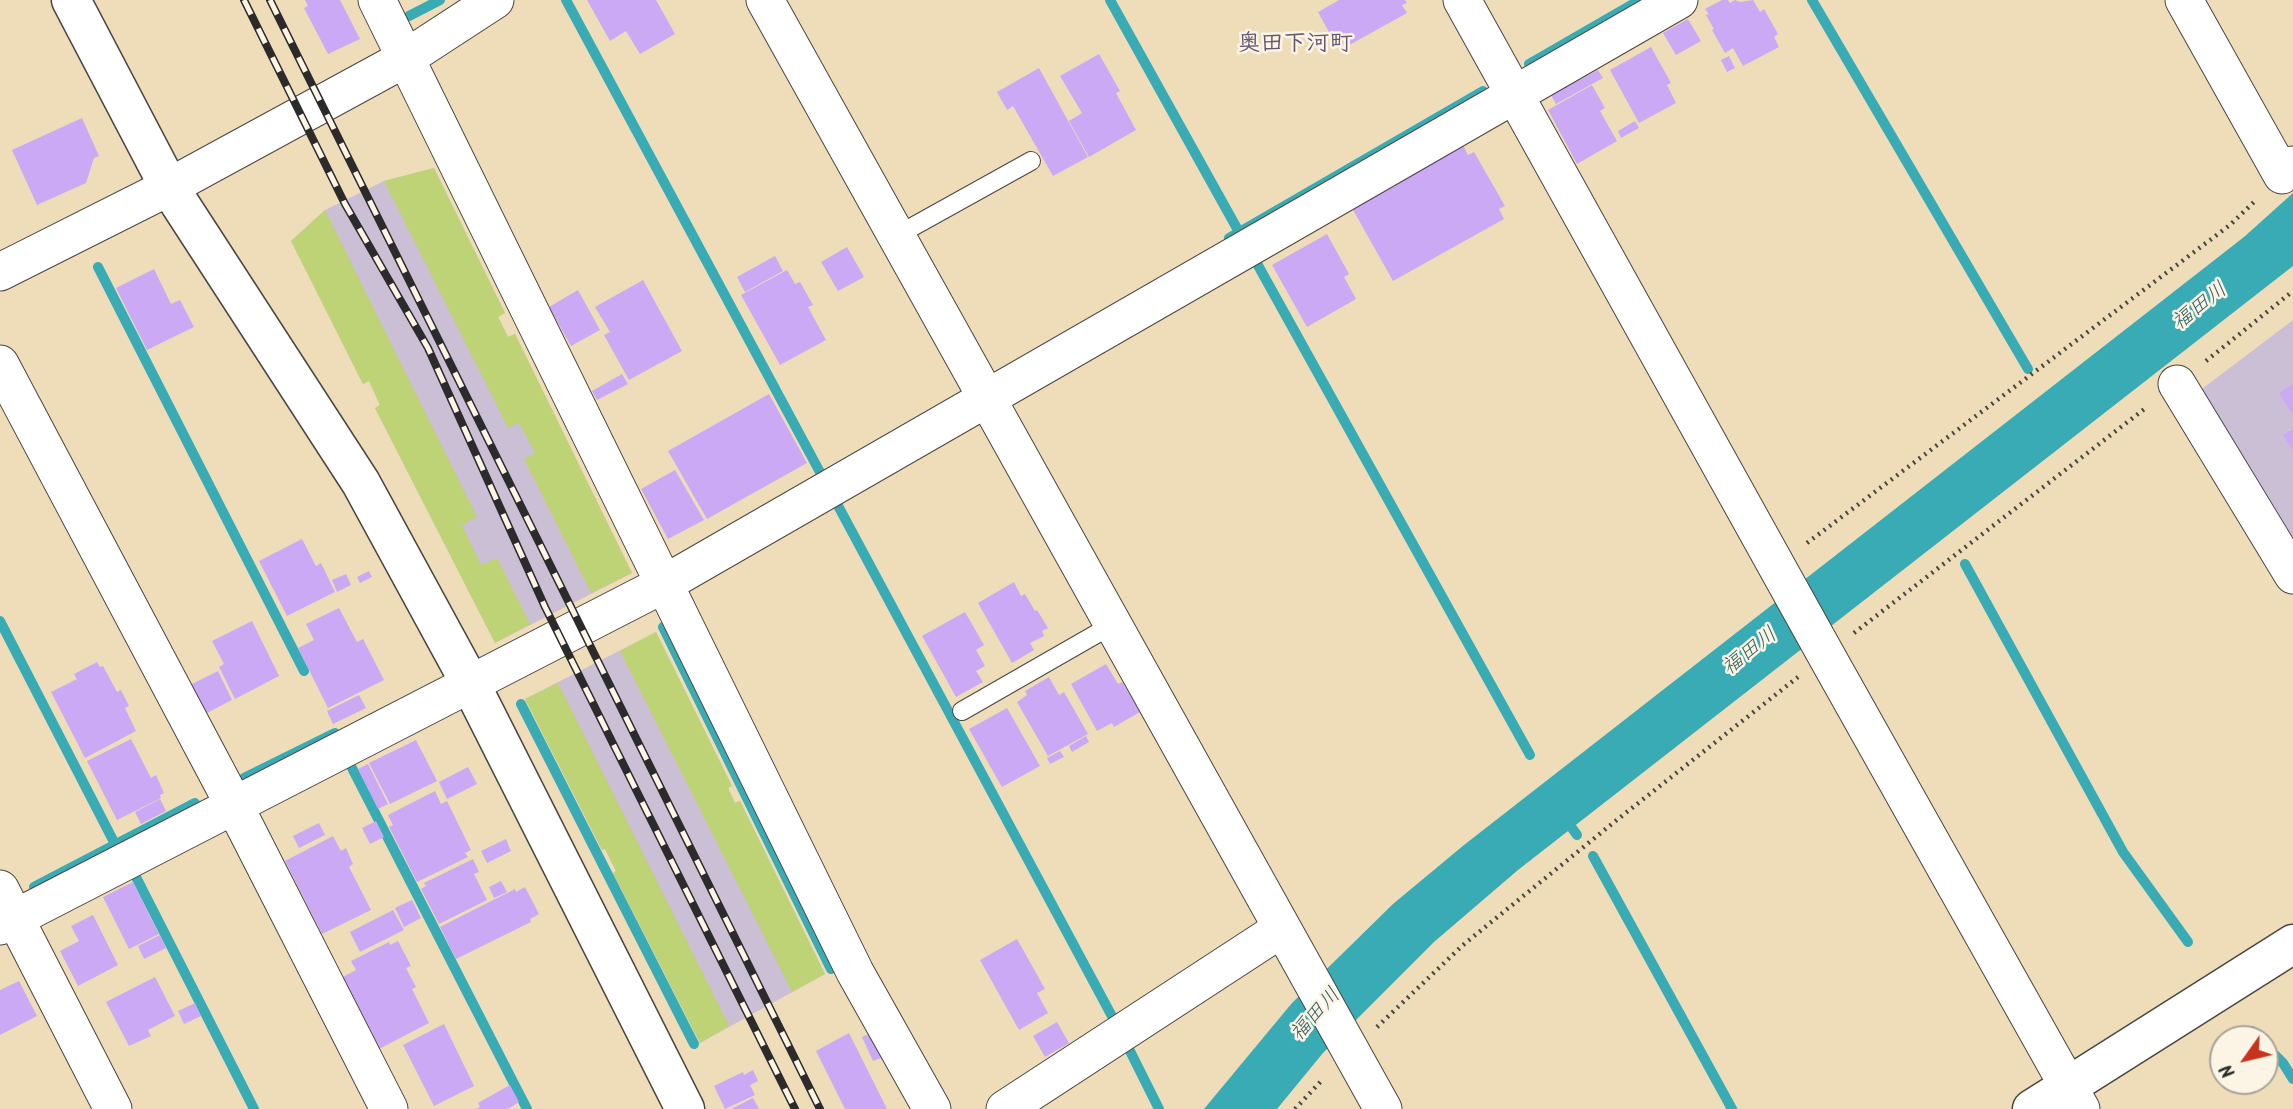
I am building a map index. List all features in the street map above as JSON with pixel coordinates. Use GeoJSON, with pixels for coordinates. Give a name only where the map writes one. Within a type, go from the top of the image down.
{"type":"FeatureCollection","features":[{"type":"Feature","properties":{"kind":"street"},"geometry":{"type":"LineString","coordinates":[[71,0],[169,187],[361,483],[470,683],[685,1109]]}},
{"type":"Feature","properties":{"kind":"street"},"geometry":{"type":"LineString","coordinates":[[377,0],[855,972],[932,1109]]}},
{"type":"Feature","properties":{"kind":"street"},"geometry":{"type":"LineString","coordinates":[[0,272],[169,187],[406,58],[495,0]]}},
{"type":"Feature","properties":{"kind":"street"},"geometry":{"type":"LineString","coordinates":[[765,0],[1383,1109]]}},
{"type":"Feature","properties":{"kind":"street"},"geometry":{"type":"LineString","coordinates":[[1462,0],[2075,1097]]}},
{"type":"Feature","properties":{"kind":"street"},"geometry":{"type":"LineString","coordinates":[[113,1109],[5,911],[234,805],[664,584],[1679,0]]}},
{"type":"Feature","properties":{"kind":"street"},"geometry":{"type":"LineString","coordinates":[[2184,0],[2287,170]]}},
{"type":"Feature","properties":{"kind":"street"},"geometry":{"type":"LineString","coordinates":[[0,364],[234,805],[389,1109]]}},
{"type":"Feature","properties":{"kind":"street"},"geometry":{"type":"LineString","coordinates":[[2177,383],[2293,575]]}},
{"type":"Feature","properties":{"kind":"street"},"geometry":{"type":"LineString","coordinates":[[1005,1109],[1281,929]]}},
{"type":"Feature","properties":{"kind":"street"},"geometry":{"type":"LineString","coordinates":[[2032,1109],[2075,1097],[2293,944]]}},
{"type":"Feature","properties":{"kind":"lane"},"geometry":{"type":"LineString","coordinates":[[896,236],[1031,161]]}},
{"type":"Feature","properties":{"kind":"lane"},"geometry":{"type":"LineString","coordinates":[[962,711],[1112,625]]}},
{"type":"Feature","properties":{"kind":"path"},"geometry":{"type":"LineString","coordinates":[[1778,565],[2230,225],[2287,170]]}},
{"type":"Feature","properties":{"kind":"path"},"geometry":{"type":"LineString","coordinates":[[1295,1109],[1310,1091],[1463,945],[1826,655],[2293,291]]}},
{"type":"Feature","properties":{"kind":"shaded area"},"geometry":{"type":"Polygon","coordinates":[[[434,168],[505,313],[498,317],[508,337],[515,334],[632,573],[495,643],[375,408],[380,405],[369,381],[363,384],[291,241],[325,210],[384,181],[434,168]]]}},
{"type":"Feature","properties":{"kind":"shaded area"},"geometry":{"type":"Polygon","coordinates":[[[2293,320],[2293,560],[2194,395],[2293,320]]]}},
{"type":"Feature","properties":{"kind":"shaded area"},"geometry":{"type":"Polygon","coordinates":[[[656,632],[732,786],[728,788],[735,803],[740,801],[825,974],[700,1043],[613,873],[616,871],[605,849],[602,850],[525,699],[656,632]]]}},
{"type":"Feature","properties":{"kind":"green space"},"geometry":{"type":"Polygon","coordinates":[[[434,168],[505,313],[498,317],[508,337],[515,334],[632,573],[591,593],[524,459],[535,453],[519,423],[508,428],[384,181],[434,168]]]}},
{"type":"Feature","properties":{"kind":"green space"},"geometry":{"type":"Polygon","coordinates":[[[325,210],[477,517],[462,525],[481,565],[497,558],[530,624],[495,643],[375,408],[380,405],[369,381],[363,384],[291,241],[325,210]]]}},
{"type":"Feature","properties":{"kind":"green space"},"geometry":{"type":"Polygon","coordinates":[[[656,632],[732,786],[728,788],[735,803],[740,801],[825,974],[792,992],[620,651],[656,632]]]}},
{"type":"Feature","properties":{"kind":"green space"},"geometry":{"type":"Polygon","coordinates":[[[558,683],[729,1026],[700,1043],[613,873],[616,871],[605,849],[602,850],[525,699],[558,683]]]}},
{"type":"Feature","properties":{"kind":"water","name":"福田川"},"geometry":{"type":"Polygon","coordinates":[[[2293,193],[2293,266],[1518,870],[1434,942],[1323,1053],[1277,1109],[1204,1109],[1292,1003],[1393,904],[1464,845],[2244,237],[2293,193]]]}},
{"type":"Feature","properties":{"kind":"building"},"geometry":{"type":"Polygon","coordinates":[[[305,0],[340,0],[360,39],[328,54],[304,8],[308,6],[305,0]]]}},
{"type":"Feature","properties":{"kind":"building"},"geometry":{"type":"Polygon","coordinates":[[[587,0],[656,0],[675,34],[640,54],[626,31],[610,41],[587,0]]]}},
{"type":"Feature","properties":{"kind":"building"},"geometry":{"type":"Polygon","coordinates":[[[1339,0],[1405,0],[1407,3],[1402,5],[1407,13],[1344,48],[1340,40],[1335,43],[1318,12],[1339,0]]]}},
{"type":"Feature","properties":{"kind":"building"},"geometry":{"type":"Polygon","coordinates":[[[1722,0],[1728,0],[1730,3],[1735,0],[1753,0],[1760,12],[1764,9],[1778,34],[1774,37],[1779,47],[1743,66],[1733,48],[1725,53],[1712,30],[1714,29],[1706,15],[1709,14],[1705,9],[1722,0]]]}},
{"type":"Feature","properties":{"kind":"building"},"geometry":{"type":"Polygon","coordinates":[[[1688,19],[1701,41],[1676,55],[1663,33],[1688,19]]]}},
{"type":"Feature","properties":{"kind":"building"},"geometry":{"type":"Polygon","coordinates":[[[1651,47],[1671,83],[1667,85],[1676,103],[1639,123],[1610,70],[1651,47]]]}},
{"type":"Feature","properties":{"kind":"building"},"geometry":{"type":"Polygon","coordinates":[[[1099,54],[1120,91],[1116,93],[1136,130],[1089,157],[1069,121],[1082,113],[1060,76],[1099,54]]]}},
{"type":"Feature","properties":{"kind":"building"},"geometry":{"type":"Polygon","coordinates":[[[1729,56],[1735,68],[1727,72],[1721,60],[1729,56]]]}},
{"type":"Feature","properties":{"kind":"building"},"geometry":{"type":"Polygon","coordinates":[[[1039,68],[1088,157],[1053,176],[1013,106],[1007,110],[997,92],[1039,68]]]}},
{"type":"Feature","properties":{"kind":"building"},"geometry":{"type":"Polygon","coordinates":[[[1598,70],[1603,78],[1556,104],[1551,95],[1598,70]]]}},
{"type":"Feature","properties":{"kind":"building"},"geometry":{"type":"Polygon","coordinates":[[[1592,85],[1605,108],[1600,111],[1617,141],[1577,164],[1548,110],[1592,85]]]}},
{"type":"Feature","properties":{"kind":"building"},"geometry":{"type":"Polygon","coordinates":[[[82,118],[99,156],[94,158],[86,183],[37,205],[12,150],[82,118]]]}},
{"type":"Feature","properties":{"kind":"building"},"geometry":{"type":"Polygon","coordinates":[[[1635,121],[1639,128],[1621,138],[1618,131],[1635,121]]]}},
{"type":"Feature","properties":{"kind":"building"},"geometry":{"type":"Polygon","coordinates":[[[1463,145],[1468,155],[1474,152],[1505,206],[1499,209],[1504,219],[1393,281],[1352,208],[1463,145]]]}},
{"type":"Feature","properties":{"kind":"building"},"geometry":{"type":"Polygon","coordinates":[[[1327,234],[1349,274],[1344,277],[1356,299],[1307,327],[1272,265],[1327,234]]]}},
{"type":"Feature","properties":{"kind":"building"},"geometry":{"type":"Polygon","coordinates":[[[847,247],[864,277],[838,291],[821,262],[847,247]]]}},
{"type":"Feature","properties":{"kind":"building"},"geometry":{"type":"Polygon","coordinates":[[[775,256],[783,271],[745,292],[737,277],[775,256]]]}},
{"type":"Feature","properties":{"kind":"building"},"geometry":{"type":"Polygon","coordinates":[[[154,269],[171,304],[180,300],[194,327],[147,350],[116,288],[154,269]]]}},
{"type":"Feature","properties":{"kind":"building"},"geometry":{"type":"Polygon","coordinates":[[[787,270],[795,284],[800,282],[813,305],[808,307],[826,340],[780,365],[741,295],[787,270]]]}},
{"type":"Feature","properties":{"kind":"building"},"geometry":{"type":"Polygon","coordinates":[[[643,280],[682,351],[629,380],[604,335],[610,332],[595,307],[643,280]]]}},
{"type":"Feature","properties":{"kind":"building"},"geometry":{"type":"Polygon","coordinates":[[[578,290],[600,330],[571,346],[549,307],[578,290]]]}},
{"type":"Feature","properties":{"kind":"building"},"geometry":{"type":"Polygon","coordinates":[[[622,374],[628,384],[597,400],[592,391],[622,374]]]}},
{"type":"Feature","properties":{"kind":"building"},"geometry":{"type":"Polygon","coordinates":[[[2293,384],[2293,415],[2279,393],[2293,384]]]}},
{"type":"Feature","properties":{"kind":"building"},"geometry":{"type":"Polygon","coordinates":[[[769,394],[807,463],[707,519],[668,451],[769,394]]]}},
{"type":"Feature","properties":{"kind":"building"},"geometry":{"type":"Polygon","coordinates":[[[2293,429],[2293,451],[2283,435],[2293,429]]]}},
{"type":"Feature","properties":{"kind":"building"},"geometry":{"type":"Polygon","coordinates":[[[675,470],[704,520],[668,539],[641,489],[675,470]]]}},
{"type":"Feature","properties":{"kind":"building"},"geometry":{"type":"Polygon","coordinates":[[[302,539],[316,566],[321,563],[335,592],[287,616],[259,561],[302,539]]]}},
{"type":"Feature","properties":{"kind":"building"},"geometry":{"type":"Polygon","coordinates":[[[369,571],[372,577],[360,583],[357,577],[369,571]]]}},
{"type":"Feature","properties":{"kind":"building"},"geometry":{"type":"Polygon","coordinates":[[[346,574],[351,585],[337,592],[332,580],[346,574]]]}},
{"type":"Feature","properties":{"kind":"building"},"geometry":{"type":"Polygon","coordinates":[[[1014,582],[1021,596],[1025,594],[1048,628],[1042,631],[1044,636],[1030,643],[1034,650],[1012,663],[978,603],[1014,582]]]}},
{"type":"Feature","properties":{"kind":"building"},"geometry":{"type":"Polygon","coordinates":[[[339,608],[357,642],[363,639],[384,680],[328,708],[298,648],[314,640],[306,624],[339,608]]]}},
{"type":"Feature","properties":{"kind":"building"},"geometry":{"type":"Polygon","coordinates":[[[965,612],[984,645],[976,650],[985,666],[976,671],[983,682],[956,697],[922,636],[965,612]]]}},
{"type":"Feature","properties":{"kind":"building"},"geometry":{"type":"Polygon","coordinates":[[[252,621],[279,676],[235,699],[219,667],[224,664],[212,641],[252,621]]]}},
{"type":"Feature","properties":{"kind":"building"},"geometry":{"type":"Polygon","coordinates":[[[97,662],[100,667],[103,666],[117,692],[121,690],[129,706],[125,708],[136,731],[85,758],[51,692],[77,679],[74,674],[97,662]]]}},
{"type":"Feature","properties":{"kind":"building"},"geometry":{"type":"Polygon","coordinates":[[[1106,664],[1118,684],[1122,682],[1140,712],[1114,727],[1112,723],[1097,731],[1071,684],[1106,664]]]}},
{"type":"Feature","properties":{"kind":"building"},"geometry":{"type":"Polygon","coordinates":[[[218,671],[232,700],[203,715],[188,686],[218,671]]]}},
{"type":"Feature","properties":{"kind":"building"},"geometry":{"type":"Polygon","coordinates":[[[1049,677],[1059,695],[1064,692],[1088,734],[1048,756],[1017,702],[1027,695],[1025,691],[1049,677]]]}},
{"type":"Feature","properties":{"kind":"building"},"geometry":{"type":"Polygon","coordinates":[[[359,695],[366,708],[333,724],[327,711],[359,695]]]}},
{"type":"Feature","properties":{"kind":"building"},"geometry":{"type":"Polygon","coordinates":[[[1007,708],[1040,766],[1002,787],[969,729],[1007,708]]]}},
{"type":"Feature","properties":{"kind":"building"},"geometry":{"type":"Polygon","coordinates":[[[1086,736],[1089,742],[1072,752],[1069,746],[1086,736]]]}},
{"type":"Feature","properties":{"kind":"building"},"geometry":{"type":"Polygon","coordinates":[[[131,739],[151,778],[156,775],[164,793],[160,795],[161,798],[117,820],[87,761],[131,739]]]}},
{"type":"Feature","properties":{"kind":"building"},"geometry":{"type":"Polygon","coordinates":[[[416,740],[437,781],[390,804],[369,763],[416,740]]]}},
{"type":"Feature","properties":{"kind":"building"},"geometry":{"type":"Polygon","coordinates":[[[1060,751],[1064,757],[1050,764],[1047,758],[1060,751]]]}},
{"type":"Feature","properties":{"kind":"building"},"geometry":{"type":"Polygon","coordinates":[[[368,764],[388,804],[378,809],[358,769],[368,764]]]}},
{"type":"Feature","properties":{"kind":"building"},"geometry":{"type":"Polygon","coordinates":[[[468,767],[477,784],[447,799],[439,782],[468,767]]]}},
{"type":"Feature","properties":{"kind":"building"},"geometry":{"type":"Polygon","coordinates":[[[435,791],[441,804],[447,801],[471,850],[465,853],[468,857],[417,882],[389,827],[393,825],[388,815],[435,791]]]}},
{"type":"Feature","properties":{"kind":"building"},"geometry":{"type":"Polygon","coordinates":[[[160,799],[166,811],[141,824],[135,812],[160,799]]]}},
{"type":"Feature","properties":{"kind":"building"},"geometry":{"type":"Polygon","coordinates":[[[376,821],[384,837],[370,844],[362,828],[376,821]]]}},
{"type":"Feature","properties":{"kind":"building"},"geometry":{"type":"Polygon","coordinates":[[[319,823],[325,835],[299,848],[293,836],[319,823]]]}},
{"type":"Feature","properties":{"kind":"building"},"geometry":{"type":"Polygon","coordinates":[[[333,836],[341,851],[346,848],[353,864],[349,867],[371,910],[322,934],[285,861],[333,836]]]}},
{"type":"Feature","properties":{"kind":"building"},"geometry":{"type":"Polygon","coordinates":[[[506,839],[511,851],[487,863],[481,851],[506,839]]]}},
{"type":"Feature","properties":{"kind":"building"},"geometry":{"type":"Polygon","coordinates":[[[473,859],[479,872],[474,874],[487,900],[439,924],[421,889],[426,886],[424,883],[473,859]]]}},
{"type":"Feature","properties":{"kind":"building"},"geometry":{"type":"Polygon","coordinates":[[[501,881],[507,892],[494,898],[489,887],[501,881]]]}},
{"type":"Feature","properties":{"kind":"building"},"geometry":{"type":"Polygon","coordinates":[[[133,882],[159,934],[129,949],[103,897],[133,882]]]}},
{"type":"Feature","properties":{"kind":"building"},"geometry":{"type":"Polygon","coordinates":[[[525,887],[539,914],[530,919],[531,922],[456,959],[440,927],[515,889],[516,892],[525,887]]]}},
{"type":"Feature","properties":{"kind":"building"},"geometry":{"type":"Polygon","coordinates":[[[412,900],[421,918],[404,927],[395,908],[412,900]]]}},
{"type":"Feature","properties":{"kind":"building"},"geometry":{"type":"Polygon","coordinates":[[[393,910],[404,930],[360,952],[350,932],[393,910]]]}},
{"type":"Feature","properties":{"kind":"building"},"geometry":{"type":"Polygon","coordinates":[[[93,915],[118,965],[78,986],[60,951],[79,941],[71,926],[93,915]]]}},
{"type":"Feature","properties":{"kind":"building"},"geometry":{"type":"Polygon","coordinates":[[[160,935],[166,948],[144,959],[138,946],[160,935]]]}},
{"type":"Feature","properties":{"kind":"building"},"geometry":{"type":"Polygon","coordinates":[[[1017,939],[1045,989],[1037,993],[1048,1013],[1019,1030],[980,960],[1017,939]]]}},
{"type":"Feature","properties":{"kind":"building"},"geometry":{"type":"Polygon","coordinates":[[[398,941],[411,966],[406,968],[416,987],[412,989],[429,1023],[379,1049],[343,977],[356,970],[351,961],[389,942],[390,945],[398,941]]]}},
{"type":"Feature","properties":{"kind":"building"},"geometry":{"type":"Polygon","coordinates":[[[155,977],[175,1016],[148,1030],[151,1036],[129,1046],[106,1002],[155,977]]]}},
{"type":"Feature","properties":{"kind":"building"},"geometry":{"type":"Polygon","coordinates":[[[19,981],[37,1016],[0,1035],[0,990],[19,981]]]}},
{"type":"Feature","properties":{"kind":"building"},"geometry":{"type":"Polygon","coordinates":[[[195,1003],[201,1016],[184,1024],[178,1011],[195,1003]]]}},
{"type":"Feature","properties":{"kind":"building"},"geometry":{"type":"Polygon","coordinates":[[[1057,1022],[1069,1043],[1045,1057],[1033,1036],[1057,1022]]]}},
{"type":"Feature","properties":{"kind":"building"},"geometry":{"type":"Polygon","coordinates":[[[444,1024],[474,1086],[434,1106],[403,1045],[444,1024]]]}},
{"type":"Feature","properties":{"kind":"building"},"geometry":{"type":"Polygon","coordinates":[[[849,1033],[887,1109],[845,1109],[816,1051],[849,1033]]]}},
{"type":"Feature","properties":{"kind":"building"},"geometry":{"type":"Polygon","coordinates":[[[869,1034],[881,1058],[873,1061],[862,1037],[869,1034]]]}},
{"type":"Feature","properties":{"kind":"building"},"geometry":{"type":"Polygon","coordinates":[[[753,1070],[758,1081],[750,1085],[755,1095],[725,1109],[714,1086],[753,1070]]]}},
{"type":"Feature","properties":{"kind":"building"},"geometry":{"type":"Polygon","coordinates":[[[510,1085],[519,1102],[508,1109],[476,1109],[480,1107],[478,1103],[510,1085]]]}},
{"type":"Feature","properties":{"kind":"building"},"geometry":{"type":"Polygon","coordinates":[[[753,1098],[759,1109],[731,1109],[753,1098]]]}},
{"type":"Feature","properties":{"kind":"waterway"},"geometry":{"type":"LineString","coordinates":[[409,16],[440,0]]}},
{"type":"Feature","properties":{"kind":"waterway"},"geometry":{"type":"LineString","coordinates":[[566,0],[821,474]]}},
{"type":"Feature","properties":{"kind":"waterway"},"geometry":{"type":"LineString","coordinates":[[1110,0],[1239,232]]}},
{"type":"Feature","properties":{"kind":"waterway"},"geometry":{"type":"LineString","coordinates":[[1529,64],[1640,0]]}},
{"type":"Feature","properties":{"kind":"waterway"},"geometry":{"type":"LineString","coordinates":[[1812,0],[2028,369]]}},
{"type":"Feature","properties":{"kind":"waterway"},"geometry":{"type":"LineString","coordinates":[[1229,238],[1483,91]]}},
{"type":"Feature","properties":{"kind":"waterway"},"geometry":{"type":"LineString","coordinates":[[1255,260],[1530,755]]}},
{"type":"Feature","properties":{"kind":"waterway"},"geometry":{"type":"LineString","coordinates":[[98,267],[304,671]]}},
{"type":"Feature","properties":{"kind":"waterway"},"geometry":{"type":"LineString","coordinates":[[836,502],[1114,1020]]}},
{"type":"Feature","properties":{"kind":"waterway"},"geometry":{"type":"LineString","coordinates":[[1965,564],[2123,852],[2188,942]]}},
{"type":"Feature","properties":{"kind":"waterway"},"geometry":{"type":"LineString","coordinates":[[0,621],[115,844]]}},
{"type":"Feature","properties":{"kind":"waterway"},"geometry":{"type":"LineString","coordinates":[[663,627],[831,969]]}},
{"type":"Feature","properties":{"kind":"waterway"},"geometry":{"type":"LineString","coordinates":[[521,704],[694,1044]]}},
{"type":"Feature","properties":{"kind":"waterway"},"geometry":{"type":"LineString","coordinates":[[244,778],[335,733]]}},
{"type":"Feature","properties":{"kind":"waterway"},"geometry":{"type":"LineString","coordinates":[[352,768],[527,1109]]}},
{"type":"Feature","properties":{"kind":"waterway"},"geometry":{"type":"LineString","coordinates":[[34,887],[195,803]]}},
{"type":"Feature","properties":{"kind":"waterway"},"geometry":{"type":"LineString","coordinates":[[1564,817],[1577,835]]}},
{"type":"Feature","properties":{"kind":"waterway"},"geometry":{"type":"LineString","coordinates":[[1593,856],[1732,1109]]}},
{"type":"Feature","properties":{"kind":"waterway"},"geometry":{"type":"LineString","coordinates":[[136,877],[254,1109]]}},
{"type":"Feature","properties":{"kind":"waterway"},"geometry":{"type":"LineString","coordinates":[[1127,1045],[1159,1109]]}},
{"type":"Feature","properties":{"kind":"waterway"},"geometry":{"type":"LineString","coordinates":[[2279,1059],[2293,1079]]}},
{"type":"Feature","properties":{"kind":"railway"},"geometry":{"type":"LineString","coordinates":[[244,0],[345,204],[428,348],[545,607],[795,1109]]}},
{"type":"Feature","properties":{"kind":"railway"},"geometry":{"type":"LineString","coordinates":[[270,0],[820,1109]]}},
{"type":"Feature","properties":{"kind":"district","name":"奥田下河町"},"geometry":{"type":"Point","coordinates":[1295,46]}}]}
